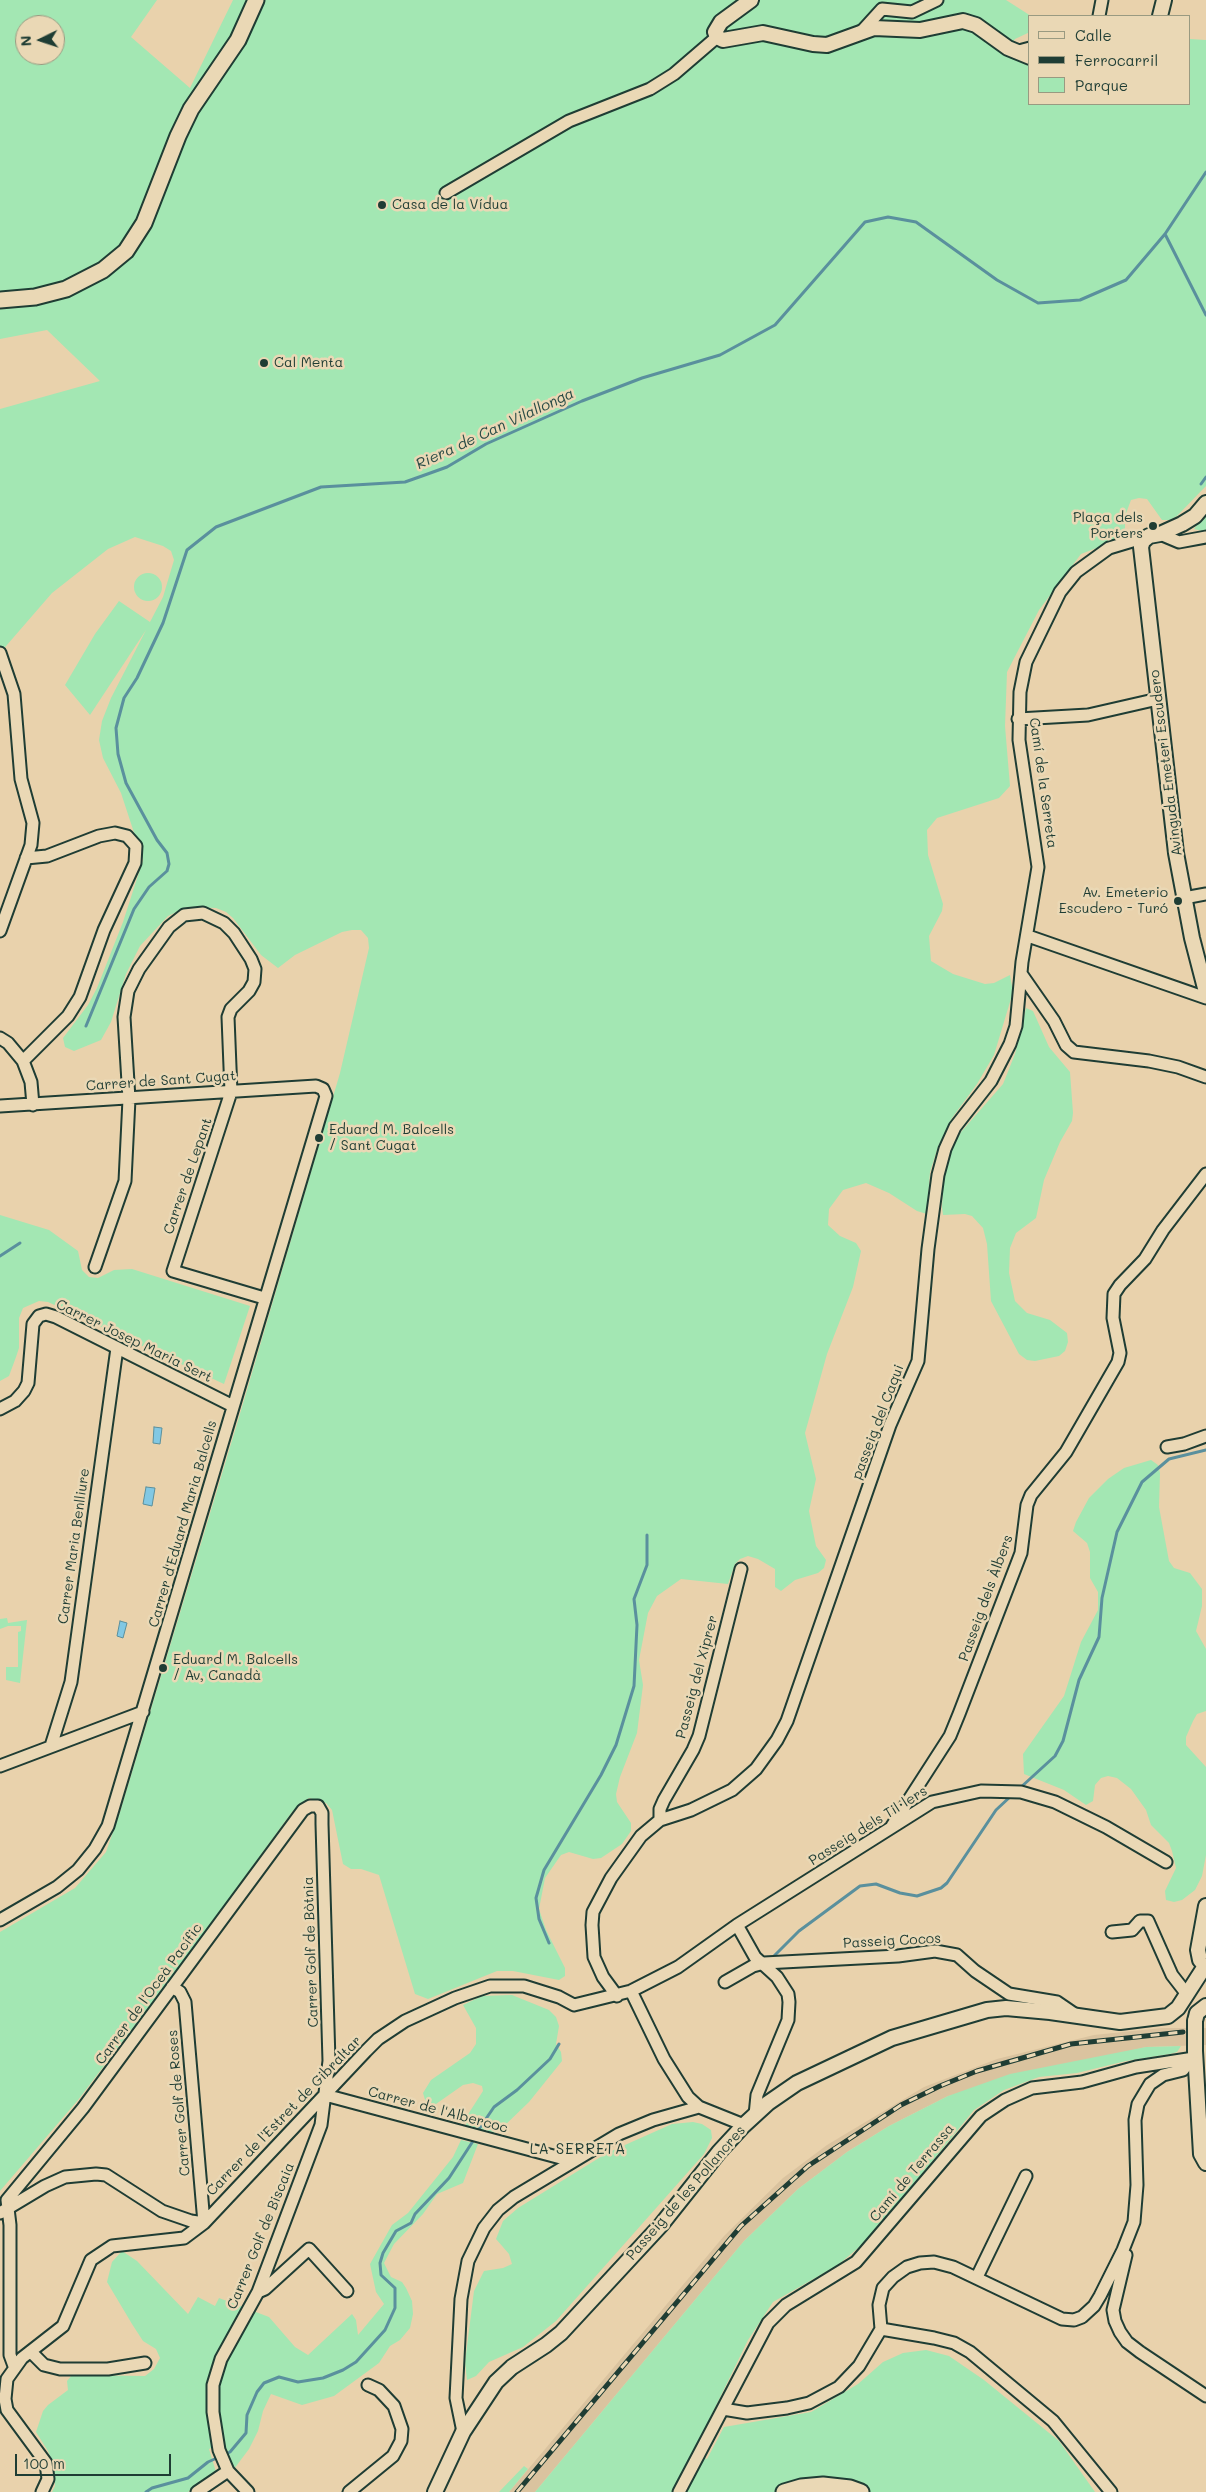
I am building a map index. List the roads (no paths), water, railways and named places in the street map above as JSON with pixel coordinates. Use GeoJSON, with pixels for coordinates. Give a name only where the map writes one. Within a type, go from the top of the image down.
{"type":"FeatureCollection","features":[{"type":"Feature","properties":{"kind":"main road"},"geometry":{"type":"LineString","coordinates":[[0,300],[35,298],[66,290],[103,270],[126,251],[144,222],[178,136],[191,109],[238,40],[256,0]]}},
{"type":"Feature","properties":{"kind":"main road"},"geometry":{"type":"LineString","coordinates":[[784,2492],[801,2487],[823,2485],[850,2488],[861,2492]]}},
{"type":"Feature","properties":{"kind":"street"},"geometry":{"type":"LineString","coordinates":[[751,0],[721,22],[715,32],[717,37],[723,40],[763,33],[805,43],[827,45],[862,31],[881,27],[920,30],[953,22],[968,22],[980,27],[1015,52],[1028,56]]}},
{"type":"Feature","properties":{"kind":"street"},"geometry":{"type":"LineString","coordinates":[[862,31],[882,9],[912,12],[937,0]]}},
{"type":"Feature","properties":{"kind":"street"},"geometry":{"type":"LineString","coordinates":[[1100,15],[1102,0]]}},
{"type":"Feature","properties":{"kind":"street"},"geometry":{"type":"LineString","coordinates":[[1160,15],[1164,0]]}},
{"type":"Feature","properties":{"kind":"street"},"geometry":{"type":"LineString","coordinates":[[446,193],[569,121],[650,89],[674,74],[717,37]]}},
{"type":"Feature","properties":{"kind":"street"},"geometry":{"type":"LineString","coordinates":[[1015,52],[1028,49]]}},
{"type":"Feature","properties":{"kind":"street"},"geometry":{"type":"LineString","coordinates":[[1154,535],[1182,524],[1195,516],[1206,503]]}},
{"type":"Feature","properties":{"kind":"street"},"geometry":{"type":"LineString","coordinates":[[1154,535],[1179,542],[1206,537]]}},
{"type":"Feature","properties":{"kind":"street","name":"Avinguda Emeteri Escudero"},"geometry":{"type":"LineString","coordinates":[[1154,535],[1143,540],[1141,548],[1158,698],[1176,853],[1184,898],[1206,992]]}},
{"type":"Feature","properties":{"kind":"street","name":"Camí de la Serreta"},"geometry":{"type":"LineString","coordinates":[[1022,975],[1038,867],[1018,719],[1021,682],[1026,662],[1068,581],[1086,563],[1109,548],[1154,535]]}},
{"type":"Feature","properties":{"kind":"street"},"geometry":{"type":"LineString","coordinates":[[0,653],[14,694],[21,779],[33,823],[33,834],[26,858],[0,931]]}},
{"type":"Feature","properties":{"kind":"street"},"geometry":{"type":"LineString","coordinates":[[1018,719],[1088,714],[1158,698]]}},
{"type":"Feature","properties":{"kind":"street"},"geometry":{"type":"LineString","coordinates":[[22,1061],[68,1016],[80,997],[104,930],[135,863],[136,846],[127,836],[115,834],[99,836],[47,856],[26,858]]}},
{"type":"Feature","properties":{"kind":"street"},"geometry":{"type":"LineString","coordinates":[[1184,898],[1206,894]]}},
{"type":"Feature","properties":{"kind":"street"},"geometry":{"type":"LineString","coordinates":[[95,1267],[125,1181],[128,1099],[124,1017],[128,991],[136,974],[169,927],[184,915],[193,912],[214,916],[224,923],[252,958],[255,968],[254,982],[249,991],[231,1009],[228,1017],[231,1092]]}},
{"type":"Feature","properties":{"kind":"street"},"geometry":{"type":"LineString","coordinates":[[1028,936],[1206,998]]}},
{"type":"Feature","properties":{"kind":"street"},"geometry":{"type":"LineString","coordinates":[[1022,975],[1054,1021],[1066,1045],[1074,1052],[1149,1060],[1178,1067],[1206,1077]]}},
{"type":"Feature","properties":{"kind":"street","name":"passeig del Caqui"},"geometry":{"type":"LineString","coordinates":[[660,1820],[715,1800],[738,1786],[756,1769],[767,1755],[786,1721],[890,1425],[918,1361],[928,1249],[938,1175],[945,1149],[955,1127],[991,1081],[1010,1044],[1019,1012],[1022,975]]}},
{"type":"Feature","properties":{"kind":"street"},"geometry":{"type":"LineString","coordinates":[[0,1038],[8,1043],[22,1061],[31,1082],[33,1104]]}},
{"type":"Feature","properties":{"kind":"street","name":"Carrer de Sant Cugat"},"geometry":{"type":"LineString","coordinates":[[0,1106],[316,1086],[323,1089]]}},
{"type":"Feature","properties":{"kind":"street","name":"Carrer d'Eduard Maria Balcells"},"geometry":{"type":"LineString","coordinates":[[0,1920],[57,1887],[78,1870],[95,1849],[108,1826],[264,1298],[326,1096],[323,1089]]}},
{"type":"Feature","properties":{"kind":"street","name":"Carrer de Lepant"},"geometry":{"type":"LineString","coordinates":[[231,1092],[173,1270],[264,1298]]}},
{"type":"Feature","properties":{"kind":"street","name":"Passeig dels Àlbers"},"geometry":{"type":"LineString","coordinates":[[889,1830],[950,1736],[1021,1553],[1026,1530],[1027,1506],[1031,1495],[1066,1452],[1118,1362],[1120,1354],[1113,1318],[1114,1294],[1145,1259],[1163,1230],[1206,1174]]}},
{"type":"Feature","properties":{"kind":"street","name":"Carrer Josep Maria Sert"},"geometry":{"type":"LineString","coordinates":[[0,1409],[15,1401],[24,1391],[28,1383],[33,1324],[39,1316],[52,1315],[233,1406]]}},
{"type":"Feature","properties":{"kind":"street","name":"Carrer Maria Benlliure"},"geometry":{"type":"LineString","coordinates":[[51,1746],[71,1682],[117,1348]]}},
{"type":"Feature","properties":{"kind":"street"},"geometry":{"type":"LineString","coordinates":[[1167,1447],[1184,1444],[1206,1436]]}},
{"type":"Feature","properties":{"kind":"street","name":"Passeig del Xiprer"},"geometry":{"type":"LineString","coordinates":[[660,1820],[660,1809],[664,1800],[699,1736],[741,1569]]}},
{"type":"Feature","properties":{"kind":"street"},"geometry":{"type":"LineString","coordinates":[[0,1766],[143,1712]]}},
{"type":"Feature","properties":{"kind":"street","name":"Passeig dels Til·lers"},"geometry":{"type":"LineString","coordinates":[[631,1992],[678,1966],[737,1925],[932,1802],[981,1791],[1016,1791],[1064,1806],[1106,1827],[1166,1862]]}},
{"type":"Feature","properties":{"kind":"street","name":"Carrer de l'Oceà Pacífic"},"geometry":{"type":"LineString","coordinates":[[3,2210],[7,2200],[83,2108],[303,1810],[310,1806],[319,1808]]}},
{"type":"Feature","properties":{"kind":"street","name":"Carrer Golf de Bòtnia"},"geometry":{"type":"LineString","coordinates":[[319,1808],[322,1824],[329,2061],[325,2095]]}},
{"type":"Feature","properties":{"kind":"street"},"geometry":{"type":"LineString","coordinates":[[617,1996],[603,1977],[594,1957],[593,1912],[611,1878],[641,1836],[660,1820]]}},
{"type":"Feature","properties":{"kind":"street"},"geometry":{"type":"LineString","coordinates":[[1203,1963],[1199,1935],[1206,1906]]}},
{"type":"Feature","properties":{"kind":"street"},"geometry":{"type":"LineString","coordinates":[[1112,1932],[1132,1930],[1140,1921],[1148,1921],[1172,1975],[1186,1993]]}},
{"type":"Feature","properties":{"kind":"street"},"geometry":{"type":"LineString","coordinates":[[737,1925],[755,1957],[764,1963],[777,1977],[788,1994],[788,2020],[757,2095],[755,2115]]}},
{"type":"Feature","properties":{"kind":"street","name":"Passeig Cocos"},"geometry":{"type":"LineString","coordinates":[[725,1982],[753,1966],[764,1963],[898,1956],[936,1951],[957,1954],[975,1971],[1009,1994],[1057,2002],[1078,2016]]}},
{"type":"Feature","properties":{"kind":"street","name":"Passeig de les Pollancres"},"geometry":{"type":"LineString","coordinates":[[435,2492],[463,2432],[496,2382],[512,2367],[546,2345],[584,2309],[673,2212],[706,2168],[744,2125],[797,2083],[879,2044],[969,2014],[1006,2008],[1120,2022],[1160,2018],[1173,2013],[1203,1963]]}},
{"type":"Feature","properties":{"kind":"street","name":"Carrer de l'Estret de Gibraltar"},"geometry":{"type":"LineString","coordinates":[[14,2366],[63,2326],[86,2267],[97,2255],[112,2246],[184,2238],[204,2222],[311,2107],[325,2095],[378,2039],[424,2011],[473,1991],[502,1985],[524,1986],[560,1997],[574,2005],[631,1992]]}},
{"type":"Feature","properties":{"kind":"street","name":"Carrer Golf de Roses"},"geometry":{"type":"LineString","coordinates":[[172,1988],[184,1997],[204,2222]]}},
{"type":"Feature","properties":{"kind":"street"},"geometry":{"type":"LineString","coordinates":[[631,1992],[676,2079],[688,2097],[699,2107],[744,2125]]}},
{"type":"Feature","properties":{"kind":"street"},"geometry":{"type":"LineString","coordinates":[[1205,2008],[1197,2013],[1195,2021],[1194,2056],[1201,2154],[1206,2163]]}},
{"type":"Feature","properties":{"kind":"street"},"geometry":{"type":"LineString","coordinates":[[1194,2056],[1183,2070],[1163,2075],[1150,2084],[1138,2104],[1135,2120],[1136,2185],[1131,2231],[1114,2303],[1115,2321],[1127,2342],[1206,2396]]}},
{"type":"Feature","properties":{"kind":"street","name":"Camí de Terrassa"},"geometry":{"type":"LineString","coordinates":[[679,2492],[768,2323],[786,2305],[856,2262],[981,2116],[1005,2100],[1032,2088],[1082,2082],[1136,2067],[1194,2056]]}},
{"type":"Feature","properties":{"kind":"street","name":"Carrer de l'Albercoc"},"geometry":{"type":"LineString","coordinates":[[325,2095],[572,2161]]}},
{"type":"Feature","properties":{"kind":"street","name":"Carrer Golf de Biscaia"},"geometry":{"type":"LineString","coordinates":[[226,2467],[219,2450],[213,2412],[212,2396],[216,2373],[220,2359],[258,2292],[321,2125],[325,2095]]}},
{"type":"Feature","properties":{"kind":"street"},"geometry":{"type":"LineString","coordinates":[[463,2432],[456,2398],[461,2299],[465,2270],[471,2252],[484,2228],[505,2203],[572,2161],[636,2126],[699,2107]]}},
{"type":"Feature","properties":{"kind":"street"},"geometry":{"type":"LineString","coordinates":[[42,2492],[48,2480],[46,2463],[7,2410],[5,2399],[7,2379],[14,2366],[10,2355],[10,2225],[3,2210],[65,2178],[96,2174],[106,2175],[162,2211],[191,2221],[204,2222]]}},
{"type":"Feature","properties":{"kind":"street"},"geometry":{"type":"LineString","coordinates":[[977,2277],[1026,2176]]}},
{"type":"Feature","properties":{"kind":"street"},"geometry":{"type":"LineString","coordinates":[[723,2409],[747,2413],[787,2408],[809,2403],[839,2387],[858,2366],[881,2329],[879,2305],[883,2288],[893,2276],[908,2267],[934,2262],[953,2267],[1055,2316],[1074,2320],[1082,2317],[1094,2306],[1131,2231]]}},
{"type":"Feature","properties":{"kind":"street"},"geometry":{"type":"LineString","coordinates":[[258,2292],[264,2290],[309,2249],[346,2291]]}},
{"type":"Feature","properties":{"kind":"street"},"geometry":{"type":"LineString","coordinates":[[881,2329],[954,2343],[970,2352],[1053,2421],[1111,2492]]}},
{"type":"Feature","properties":{"kind":"street"},"geometry":{"type":"LineString","coordinates":[[31,2352],[40,2362],[60,2370],[108,2369],[145,2362]]}},
{"type":"Feature","properties":{"kind":"street"},"geometry":{"type":"LineString","coordinates":[[349,2492],[393,2456],[401,2441],[402,2429],[394,2406],[379,2390],[368,2385]]}},
{"type":"Feature","properties":{"kind":"street"},"geometry":{"type":"LineString","coordinates":[[197,2492],[226,2467],[248,2492]]}},
{"type":"Feature","properties":{"kind":"water"},"geometry":{"type":"Polygon","coordinates":[[[154,1427],[162,1428],[160,1444],[153,1443],[154,1427]]]}},
{"type":"Feature","properties":{"kind":"water"},"geometry":{"type":"Polygon","coordinates":[[[146,1487],[155,1488],[152,1506],[143,1504],[146,1487]]]}},
{"type":"Feature","properties":{"kind":"water"},"geometry":{"type":"Polygon","coordinates":[[[120,1621],[127,1623],[123,1638],[117,1636],[120,1621]]]}},
{"type":"Feature","properties":{"kind":"waterway","name":"Riera de Can Vilallonga"},"geometry":{"type":"LineString","coordinates":[[86,1026],[134,909],[149,887],[167,871],[169,864],[167,853],[157,840],[126,783],[118,754],[116,728],[124,698],[137,678],[163,623],[187,550],[216,527],[321,487],[405,482],[447,467],[486,444],[582,401],[642,378],[720,355],[775,325],[865,222],[888,217],[916,222],[997,280],[1038,303],[1080,300],[1126,280],[1165,234],[1206,172]]}},
{"type":"Feature","properties":{"kind":"waterway"},"geometry":{"type":"LineString","coordinates":[[1165,234],[1206,315]]}},
{"type":"Feature","properties":{"kind":"waterway"},"geometry":{"type":"LineString","coordinates":[[1201,484],[1206,477]]}},
{"type":"Feature","properties":{"kind":"waterway"},"geometry":{"type":"LineString","coordinates":[[0,1256],[20,1243]]}},
{"type":"Feature","properties":{"kind":"waterway"},"geometry":{"type":"LineString","coordinates":[[1020,1788],[1055,1756],[1063,1741],[1079,1680],[1099,1637],[1102,1598],[1117,1532],[1142,1482],[1169,1459],[1206,1450]]}},
{"type":"Feature","properties":{"kind":"waterway"},"geometry":{"type":"LineString","coordinates":[[549,1943],[539,1919],[536,1898],[544,1870],[601,1775],[616,1745],[634,1686],[637,1625],[634,1599],[647,1565],[647,1535]]}},
{"type":"Feature","properties":{"kind":"waterway"},"geometry":{"type":"LineString","coordinates":[[774,1956],[799,1931],[860,1886],[876,1884],[900,1893],[917,1896],[941,1888],[947,1883],[996,1810],[1011,1796]]}},
{"type":"Feature","properties":{"kind":"waterway"},"geometry":{"type":"LineString","coordinates":[[477,2132],[494,2107],[517,2090],[550,2059],[559,2044]]}},
{"type":"Feature","properties":{"kind":"waterway"},"geometry":{"type":"LineString","coordinates":[[146,2492],[152,2488],[188,2478],[208,2462],[230,2452],[246,2433],[247,2415],[257,2392],[264,2383],[279,2377],[298,2382],[323,2378],[343,2370],[356,2362],[385,2330],[395,2308],[395,2288],[381,2275],[380,2263],[383,2253],[396,2231],[411,2223],[415,2214],[449,2178],[475,2138]]}},
{"type":"Feature","properties":{"kind":"railway"},"geometry":{"type":"LineString","coordinates":[[517,2492],[741,2226],[808,2166],[901,2105],[977,2071],[1071,2044],[1183,2032]]}},
{"type":"Feature","properties":{"kind":"place","name":"Casa de la Vídua"},"geometry":{"type":"Point","coordinates":[382,205]}},
{"type":"Feature","properties":{"kind":"place","name":"Cal Menta"},"geometry":{"type":"Point","coordinates":[264,363]}},
{"type":"Feature","properties":{"kind":"place","name":"Plaça dels Porters"},"geometry":{"type":"Point","coordinates":[1153,526]}},
{"type":"Feature","properties":{"kind":"place","name":"Av. Emeterio Escudero - Turó"},"geometry":{"type":"Point","coordinates":[1178,901]}},
{"type":"Feature","properties":{"kind":"place","name":"Eduard M. Balcells / Sant Cugat"},"geometry":{"type":"Point","coordinates":[319,1138]}},
{"type":"Feature","properties":{"kind":"place","name":"Eduard M. Balcells / Av, Canadà"},"geometry":{"type":"Point","coordinates":[163,1668]}},
{"type":"Feature","properties":{"kind":"district","name":"LA SERRETA"},"geometry":{"type":"Point","coordinates":[578,2149]}}]}
